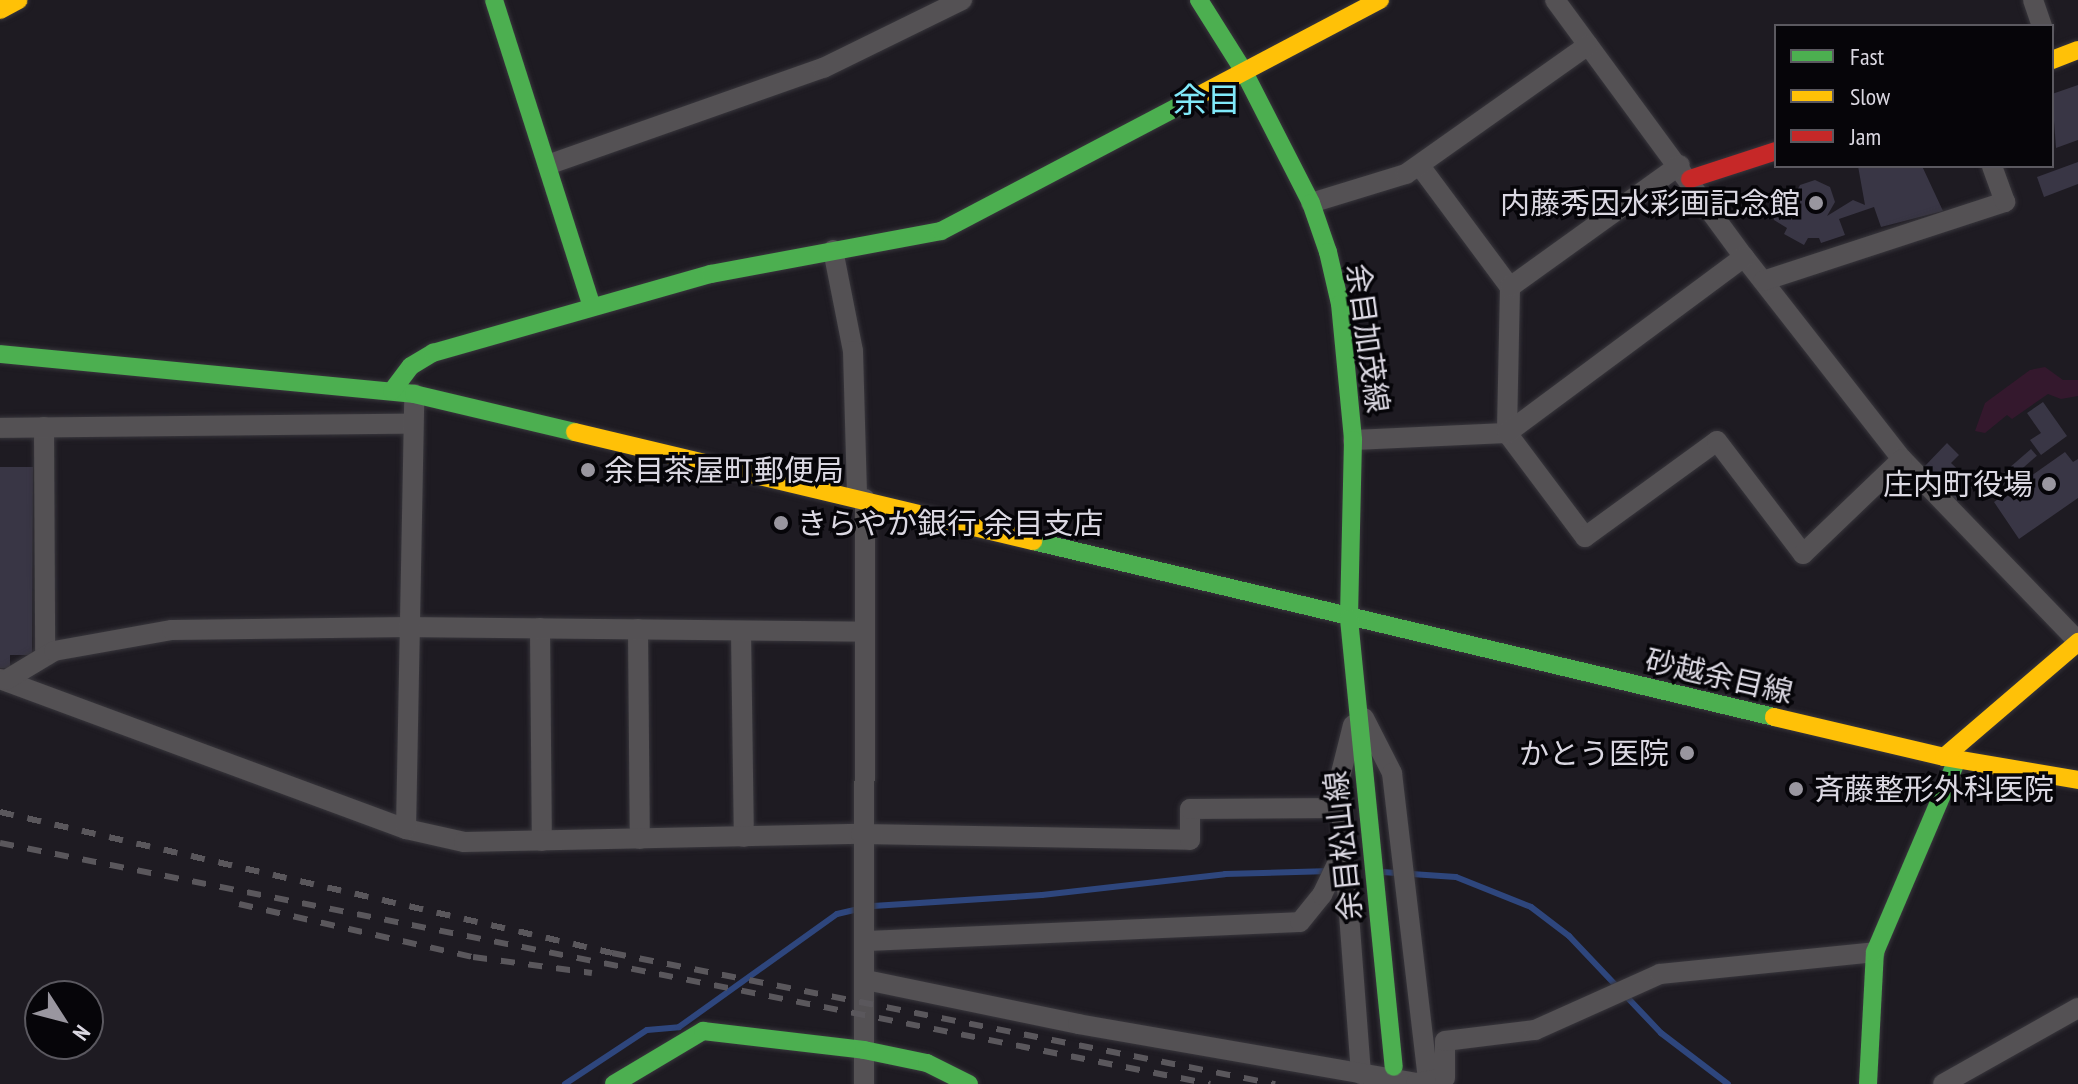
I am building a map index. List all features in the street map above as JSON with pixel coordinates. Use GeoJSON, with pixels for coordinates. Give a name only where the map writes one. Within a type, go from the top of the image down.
{"type":"FeatureCollection","features":[{"type":"Feature","properties":{"kind":"street"},"geometry":{"type":"LineString","coordinates":[[0,10],[19,0]]}},
{"type":"Feature","properties":{"kind":"street"},"geometry":{"type":"LineString","coordinates":[[494,0],[550,164],[592,307]]}},
{"type":"Feature","properties":{"kind":"street"},"geometry":{"type":"LineString","coordinates":[[550,164],[823,68],[962,0]]}},
{"type":"Feature","properties":{"kind":"street","name":"余目加茂線"},"geometry":{"type":"LineString","coordinates":[[1199,0],[1243,70],[1311,203],[1340,304],[1353,440],[1349,619]]}},
{"type":"Feature","properties":{"kind":"street"},"geometry":{"type":"LineString","coordinates":[[392,391],[411,366],[433,353],[711,274],[941,231],[1380,0]]}},
{"type":"Feature","properties":{"kind":"street"},"geometry":{"type":"LineString","coordinates":[[1555,0],[1685,172],[1744,257],[1902,459],[2078,641],[1950,758],[1875,952],[1868,1084]]}},
{"type":"Feature","properties":{"kind":"street"},"geometry":{"type":"LineString","coordinates":[[2033,0],[2041,24]]}},
{"type":"Feature","properties":{"kind":"street"},"geometry":{"type":"LineString","coordinates":[[1311,203],[1420,166],[1588,45]]}},
{"type":"Feature","properties":{"kind":"street"},"geometry":{"type":"LineString","coordinates":[[2054,58],[2078,50]]}},
{"type":"Feature","properties":{"kind":"street"},"geometry":{"type":"LineString","coordinates":[[1510,287],[1685,172],[1774,151]]}},
{"type":"Feature","properties":{"kind":"street"},"geometry":{"type":"LineString","coordinates":[[1420,166],[1510,287],[1507,433],[1585,537],[1717,441],[1803,554],[1902,459]]}},
{"type":"Feature","properties":{"kind":"street"},"geometry":{"type":"LineString","coordinates":[[1763,281],[2005,202],[1993,168]]}},
{"type":"Feature","properties":{"kind":"street"},"geometry":{"type":"LineString","coordinates":[[833,250],[853,351],[861,498],[861,834],[866,941],[864,1084]]}},
{"type":"Feature","properties":{"kind":"street"},"geometry":{"type":"LineString","coordinates":[[1353,440],[1507,433],[1744,257]]}},
{"type":"Feature","properties":{"kind":"street","name":"砂越余目線"},"geometry":{"type":"LineString","coordinates":[[0,354],[414,394],[861,498],[1349,619],[1950,758],[2078,780]]}},
{"type":"Feature","properties":{"kind":"street"},"geometry":{"type":"LineString","coordinates":[[406,829],[411,424],[414,394]]}},
{"type":"Feature","properties":{"kind":"street"},"geometry":{"type":"LineString","coordinates":[[0,428],[411,424]]}},
{"type":"Feature","properties":{"kind":"street"},"geometry":{"type":"LineString","coordinates":[[44,427],[45,656]]}},
{"type":"Feature","properties":{"kind":"street","name":"余目松山線"},"geometry":{"type":"LineString","coordinates":[[1349,619],[1394,1067]]}},
{"type":"Feature","properties":{"kind":"street"},"geometry":{"type":"LineString","coordinates":[[3,680],[45,656],[172,630],[410,627],[862,632]]}},
{"type":"Feature","properties":{"kind":"street"},"geometry":{"type":"LineString","coordinates":[[540,628],[542,841]]}},
{"type":"Feature","properties":{"kind":"street"},"geometry":{"type":"LineString","coordinates":[[638,629],[640,839]]}},
{"type":"Feature","properties":{"kind":"street"},"geometry":{"type":"LineString","coordinates":[[741,631],[744,837]]}},
{"type":"Feature","properties":{"kind":"street"},"geometry":{"type":"LineString","coordinates":[[3,680],[45,699],[406,829],[464,842],[861,834],[1190,840],[1190,809],[1341,808]]}},
{"type":"Feature","properties":{"kind":"street"},"geometry":{"type":"LineString","coordinates":[[1358,705],[1339,781],[1361,1074]]}},
{"type":"Feature","properties":{"kind":"street"},"geometry":{"type":"LineString","coordinates":[[1358,705],[1392,773],[1428,1081]]}},
{"type":"Feature","properties":{"kind":"street"},"geometry":{"type":"LineString","coordinates":[[866,941],[1300,922],[1322,895],[1344,849]]}},
{"type":"Feature","properties":{"kind":"street"},"geometry":{"type":"LineString","coordinates":[[866,980],[1361,1074],[1428,1081],[1445,1078],[1445,1041],[1535,1030],[1660,974],[1875,952]]}},
{"type":"Feature","properties":{"kind":"street"},"geometry":{"type":"LineString","coordinates":[[1943,1084],[2078,1008]]}},
{"type":"Feature","properties":{"kind":"street"},"geometry":{"type":"LineString","coordinates":[[614,1084],[703,1031],[864,1050],[927,1063],[969,1084]]}},
{"type":"Feature","properties":{"kind":"shaded area"},"geometry":{"type":"Polygon","coordinates":[[[2045,367],[2063,380],[2078,380],[2078,396],[2061,399],[2048,394],[2012,419],[2007,415],[1985,433],[1975,431],[1985,403],[2030,370],[2045,367]]]}},
{"type":"Feature","properties":{"kind":"building"},"geometry":{"type":"Polygon","coordinates":[[[2078,85],[2078,140],[2056,148],[2054,121],[2054,93],[2078,85]]]}},
{"type":"Feature","properties":{"kind":"building"},"geometry":{"type":"Polygon","coordinates":[[[2078,162],[2078,184],[2044,197],[2037,177],[2078,162]]]}},
{"type":"Feature","properties":{"kind":"building"},"geometry":{"type":"Polygon","coordinates":[[[1858,168],[1923,168],[1943,211],[1881,227],[1874,207],[1839,219],[1845,235],[1821,243],[1819,238],[1808,238],[1804,245],[1784,234],[1787,228],[1774,220],[1767,194],[1783,190],[1786,201],[1792,200],[1800,185],[1815,180],[1830,187],[1835,202],[1827,216],[1853,200],[1865,205],[1858,168]]]}},
{"type":"Feature","properties":{"kind":"building"},"geometry":{"type":"Polygon","coordinates":[[[2043,402],[2067,436],[2041,455],[2030,440],[2041,433],[2027,413],[2043,402]]]}},
{"type":"Feature","properties":{"kind":"building"},"geometry":{"type":"Polygon","coordinates":[[[1947,443],[1959,455],[1951,463],[1974,485],[1958,502],[1923,468],[1947,443]]]}},
{"type":"Feature","properties":{"kind":"building"},"geometry":{"type":"Polygon","coordinates":[[[2031,449],[2037,456],[1998,490],[1992,483],[2031,449]]]}},
{"type":"Feature","properties":{"kind":"building","name":"庄内町役場"},"geometry":{"type":"Polygon","coordinates":[[[2065,452],[2073,462],[2078,459],[2078,498],[2019,539],[1994,502],[2065,452]]]}},
{"type":"Feature","properties":{"kind":"building"},"geometry":{"type":"Polygon","coordinates":[[[0,467],[33,467],[32,655],[10,655],[10,668],[0,668],[0,467]]]}},
{"type":"Feature","properties":{"kind":"waterway"},"geometry":{"type":"LineString","coordinates":[[565,1084],[647,1030],[679,1027],[837,914],[873,906],[1042,895],[1225,874],[1331,871]]}},
{"type":"Feature","properties":{"kind":"waterway"},"geometry":{"type":"LineString","coordinates":[[1382,872],[1456,877],[1531,907],[1569,936],[1661,1033],[1728,1084]]}},
{"type":"Feature","properties":{"kind":"railway"},"geometry":{"type":"LineString","coordinates":[[0,812],[612,953],[1275,1084]]}},
{"type":"Feature","properties":{"kind":"railway"},"geometry":{"type":"LineString","coordinates":[[0,843],[1210,1084]]}},
{"type":"Feature","properties":{"kind":"railway"},"geometry":{"type":"LineString","coordinates":[[239,904],[473,957],[592,973]]}},
{"type":"Feature","properties":{"kind":"traffic: fast"},"geometry":{"type":"LineString","coordinates":[[494,0],[592,307]]}},
{"type":"Feature","properties":{"kind":"traffic: fast"},"geometry":{"type":"LineString","coordinates":[[1199,0],[1243,70],[1311,203],[1328,252],[1340,304],[1353,440],[1349,619]]}},
{"type":"Feature","properties":{"kind":"traffic: fast"},"geometry":{"type":"LineString","coordinates":[[392,391],[411,366],[433,353],[711,274],[941,231],[1190,100]]}},
{"type":"Feature","properties":{"kind":"traffic: fast"},"geometry":{"type":"LineString","coordinates":[[0,354],[414,394],[575,432]]}},
{"type":"Feature","properties":{"kind":"traffic: fast"},"geometry":{"type":"LineString","coordinates":[[1033,541],[1774,717]]}},
{"type":"Feature","properties":{"kind":"traffic: fast"},"geometry":{"type":"LineString","coordinates":[[1349,619],[1394,1067]]}},
{"type":"Feature","properties":{"kind":"traffic: fast"},"geometry":{"type":"LineString","coordinates":[[1868,1084],[1875,952],[1957,760]]}},
{"type":"Feature","properties":{"kind":"traffic: fast"},"geometry":{"type":"LineString","coordinates":[[614,1084],[703,1031],[864,1050],[927,1063],[969,1084]]}},
{"type":"Feature","properties":{"kind":"traffic: slow"},"geometry":{"type":"LineString","coordinates":[[0,10],[19,0]]}},
{"type":"Feature","properties":{"kind":"traffic: slow"},"geometry":{"type":"LineString","coordinates":[[1190,100],[1380,0]]}},
{"type":"Feature","properties":{"kind":"traffic: slow"},"geometry":{"type":"LineString","coordinates":[[2054,59],[2078,50]]}},
{"type":"Feature","properties":{"kind":"traffic: slow"},"geometry":{"type":"LineString","coordinates":[[575,432],[1033,541]]}},
{"type":"Feature","properties":{"kind":"traffic: slow"},"geometry":{"type":"LineString","coordinates":[[1944,757],[2078,642]]}},
{"type":"Feature","properties":{"kind":"traffic: slow"},"geometry":{"type":"LineString","coordinates":[[1774,717],[1944,757],[2078,780]]}},
{"type":"Feature","properties":{"kind":"traffic: jam"},"geometry":{"type":"LineString","coordinates":[[1690,179],[1774,152]]}},
{"type":"Feature","properties":{"kind":"place","name":"内藤秀因水彩画記念館"},"geometry":{"type":"Point","coordinates":[1816,203]}},
{"type":"Feature","properties":{"kind":"place","name":"余目茶屋町郵便局"},"geometry":{"type":"Point","coordinates":[588,470]}},
{"type":"Feature","properties":{"kind":"place","name":"庄内町役場"},"geometry":{"type":"Point","coordinates":[2049,484]}},
{"type":"Feature","properties":{"kind":"place","name":"きらやか銀行 余目支店"},"geometry":{"type":"Point","coordinates":[781,523]}},
{"type":"Feature","properties":{"kind":"place","name":"かとう医院"},"geometry":{"type":"Point","coordinates":[1687,753]}},
{"type":"Feature","properties":{"kind":"place","name":"斉藤整形外科医院"},"geometry":{"type":"Point","coordinates":[1796,789]}},
{"type":"Feature","properties":{"kind":"district","name":"余目"},"geometry":{"type":"Point","coordinates":[1207,100]}}]}
